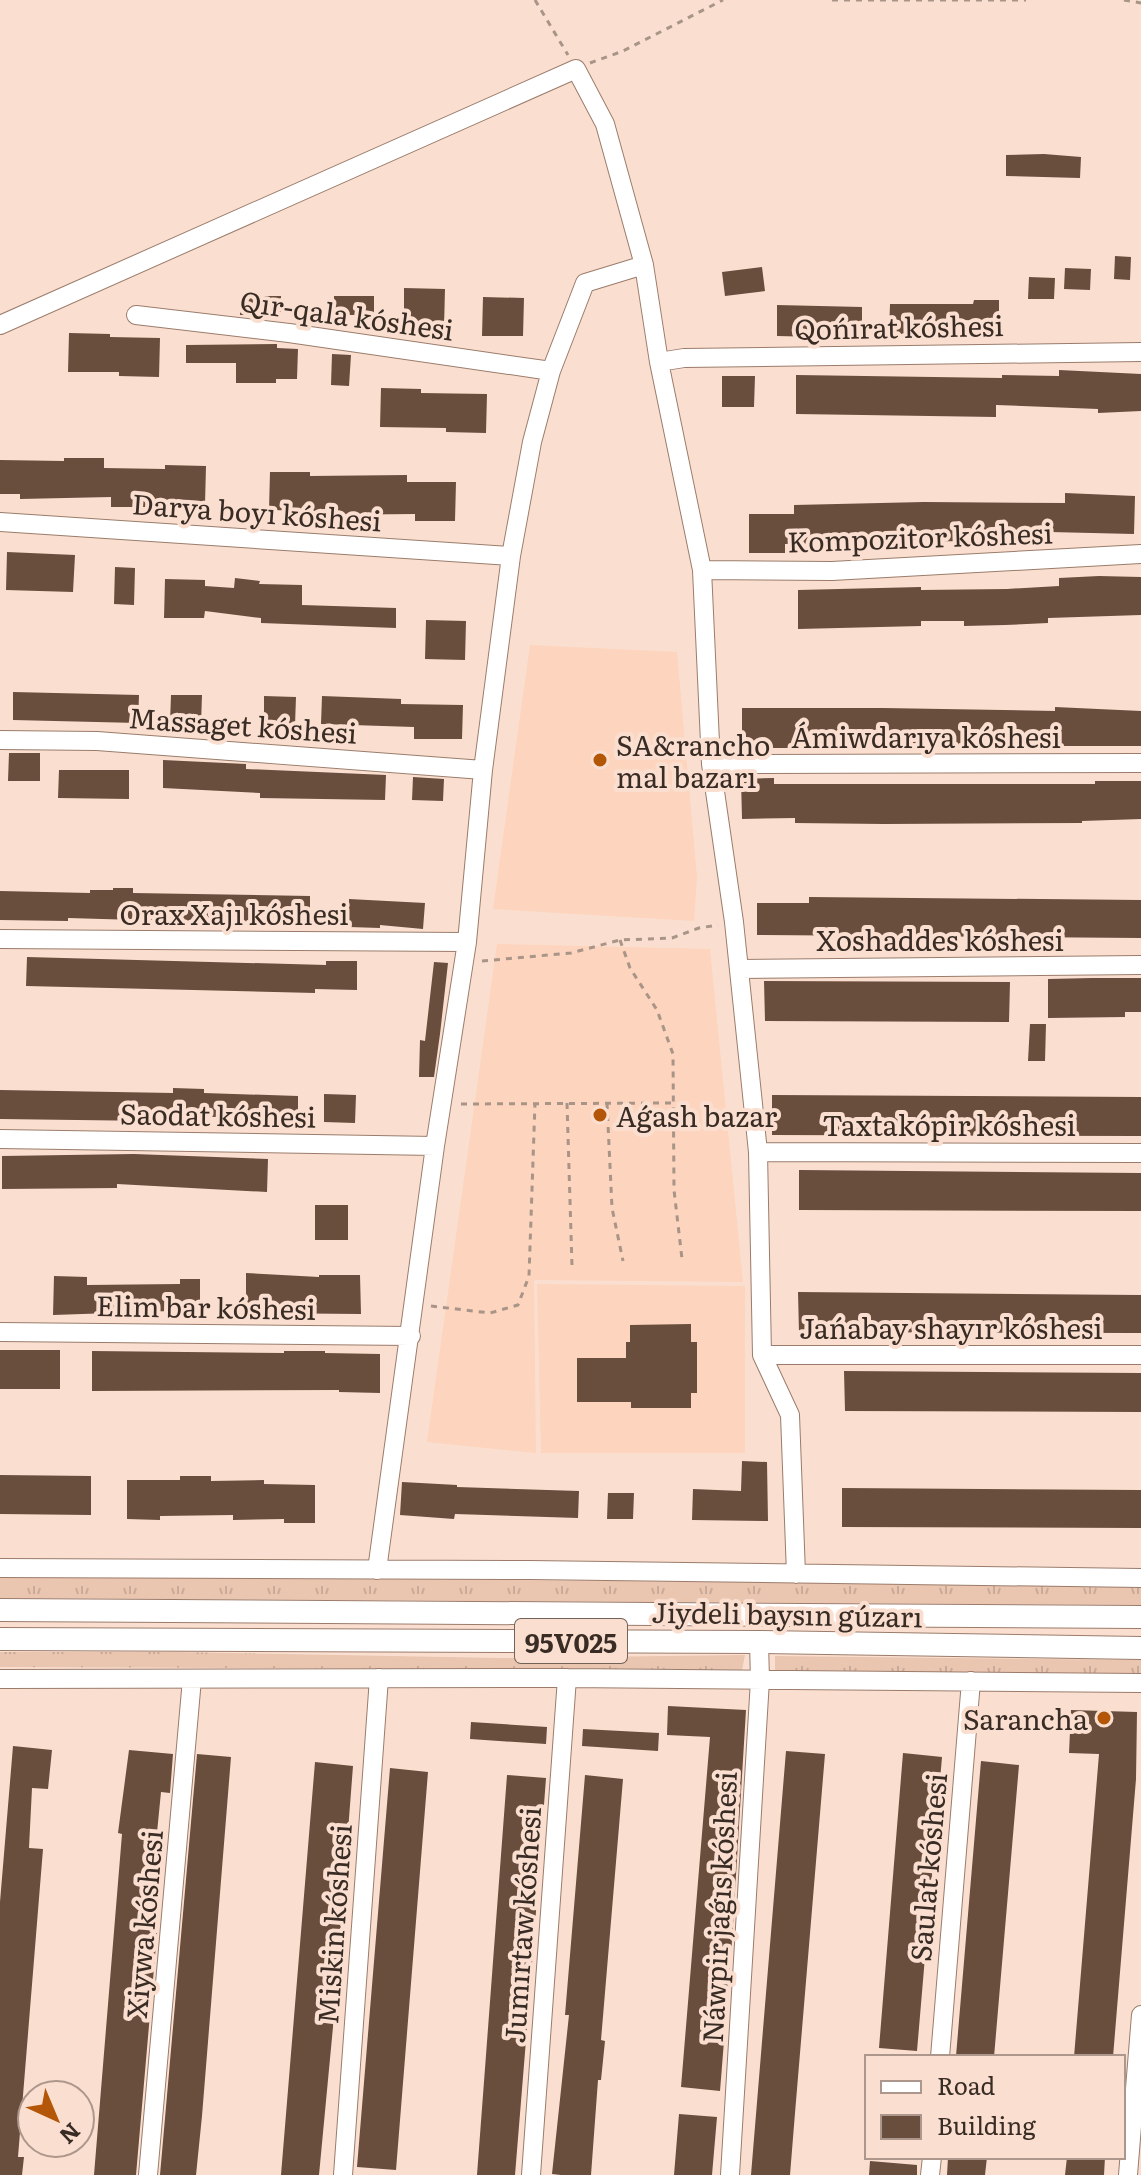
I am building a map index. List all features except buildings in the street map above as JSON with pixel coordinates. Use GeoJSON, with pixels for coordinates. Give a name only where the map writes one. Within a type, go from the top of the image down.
{"type":"FeatureCollection","features":[{"type":"Feature","properties":{"kind":"main road","name":"Jiydeli baysın gúzarı"},"geometry":{"type":"LineString","coordinates":[[0,1610],[1141,1617]]}},
{"type":"Feature","properties":{"kind":"main road","name":"Jiydeli baysın gúzarı"},"geometry":{"type":"LineString","coordinates":[[0,1639],[759,1642],[1141,1648]]}},
{"type":"Feature","properties":{"kind":"street"},"geometry":{"type":"LineString","coordinates":[[0,325],[576,69],[605,124],[644,265],[659,362],[702,570],[711,764],[734,922],[758,1152],[762,1355],[790,1415],[796,1574]]}},
{"type":"Feature","properties":{"kind":"street"},"geometry":{"type":"LineString","coordinates":[[377,1570],[441,1104],[467,942],[483,770],[511,556],[532,442],[551,371],[585,283],[644,265]]}},
{"type":"Feature","properties":{"kind":"street","name":"Qır-qala kóshesi"},"geometry":{"type":"LineString","coordinates":[[136,315],[289,333],[551,371]]}},
{"type":"Feature","properties":{"kind":"street","name":"Qońırat kóshesi"},"geometry":{"type":"LineString","coordinates":[[659,362],[684,358],[1141,352]]}},
{"type":"Feature","properties":{"kind":"street","name":"Darya boyı kóshesi"},"geometry":{"type":"LineString","coordinates":[[0,522],[511,556]]}},
{"type":"Feature","properties":{"kind":"street","name":"Kompozitor kóshesi"},"geometry":{"type":"LineString","coordinates":[[702,570],[832,571],[1141,554]]}},
{"type":"Feature","properties":{"kind":"street","name":"Massaget kóshesi"},"geometry":{"type":"LineString","coordinates":[[0,740],[97,741],[483,770]]}},
{"type":"Feature","properties":{"kind":"street","name":"Ámiwdarıya kóshesi"},"geometry":{"type":"LineString","coordinates":[[711,764],[1141,763]]}},
{"type":"Feature","properties":{"kind":"street","name":"Orax Xajı kóshesi"},"geometry":{"type":"LineString","coordinates":[[0,939],[467,942]]}},
{"type":"Feature","properties":{"kind":"street","name":"Xoshaddes kóshesi"},"geometry":{"type":"LineString","coordinates":[[739,969],[1141,965]]}},
{"type":"Feature","properties":{"kind":"street","name":"Saodat kóshesi"},"geometry":{"type":"LineString","coordinates":[[0,1139],[435,1146]]}},
{"type":"Feature","properties":{"kind":"street","name":"Taxtakópir kóshesi"},"geometry":{"type":"LineString","coordinates":[[758,1152],[1141,1153]]}},
{"type":"Feature","properties":{"kind":"street","name":"Elim bar kóshesi"},"geometry":{"type":"LineString","coordinates":[[0,1332],[411,1336]]}},
{"type":"Feature","properties":{"kind":"street","name":"Jańabay shayır kóshesi"},"geometry":{"type":"LineString","coordinates":[[762,1355],[1141,1355]]}},
{"type":"Feature","properties":{"kind":"street"},"geometry":{"type":"LineString","coordinates":[[0,1568],[1141,1578]]}},
{"type":"Feature","properties":{"kind":"street","name":"Náwpir jaǵıs kóshesi"},"geometry":{"type":"LineString","coordinates":[[730,2175],[760,1680],[759,1642]]}},
{"type":"Feature","properties":{"kind":"street","name":"Miskin kóshesi"},"geometry":{"type":"LineString","coordinates":[[343,2175],[379,1678]]}},
{"type":"Feature","properties":{"kind":"street"},"geometry":{"type":"LineString","coordinates":[[0,1679],[567,1678],[1141,1683]]}},
{"type":"Feature","properties":{"kind":"street","name":"Jumırtaw kóshesi"},"geometry":{"type":"LineString","coordinates":[[531,2175],[567,1678]]}},
{"type":"Feature","properties":{"kind":"street","name":"Xiywa kóshesi"},"geometry":{"type":"LineString","coordinates":[[148,2175],[192,1679]]}},
{"type":"Feature","properties":{"kind":"street","name":"Saulat kóshesi"},"geometry":{"type":"LineString","coordinates":[[940,2055],[971,1681]]}},
{"type":"Feature","properties":{"kind":"street"},"geometry":{"type":"LineString","coordinates":[[1128,2175],[1141,2015]]}},
{"type":"Feature","properties":{"kind":"path"},"geometry":{"type":"LineString","coordinates":[[535,0],[576,69],[623,51],[723,0]]}},
{"type":"Feature","properties":{"kind":"path"},"geometry":{"type":"LineString","coordinates":[[832,0],[1026,0]]}},
{"type":"Feature","properties":{"kind":"path"},"geometry":{"type":"LineString","coordinates":[[1124,0],[1141,3]]}},
{"type":"Feature","properties":{"kind":"path"},"geometry":{"type":"LineString","coordinates":[[464,962],[571,953],[620,940],[672,938],[699,928],[734,922]]}},
{"type":"Feature","properties":{"kind":"path"},"geometry":{"type":"LineString","coordinates":[[620,940],[630,968],[657,1010],[673,1054],[674,1190],[682,1259]]}},
{"type":"Feature","properties":{"kind":"path"},"geometry":{"type":"LineString","coordinates":[[415,1305],[490,1313],[518,1305],[529,1276],[535,1103]]}},
{"type":"Feature","properties":{"kind":"path"},"geometry":{"type":"LineString","coordinates":[[567,1103],[572,1266]]}},
{"type":"Feature","properties":{"kind":"path"},"geometry":{"type":"LineString","coordinates":[[607,1103],[612,1208],[623,1261]]}},
{"type":"Feature","properties":{"kind":"path"},"geometry":{"type":"LineString","coordinates":[[441,1104],[673,1103]]}},
{"type":"Feature","properties":{"kind":"shaded area","name":"SA&rancho mal bazarı"},"geometry":{"type":"Polygon","coordinates":[[[530,645],[677,652],[697,877],[694,921],[493,909],[530,645]]]}},
{"type":"Feature","properties":{"kind":"shaded area","name":"Aǵash bazar"},"geometry":{"type":"Polygon","coordinates":[[[497,944],[710,949],[743,1282],[534,1280],[536,1453],[427,1442],[497,944]]]}},
{"type":"Feature","properties":{"kind":"shaded area"},"geometry":{"type":"Polygon","coordinates":[[[537,1284],[745,1286],[745,1453],[541,1453],[537,1284]]]}},
{"type":"Feature","properties":{"kind":"green space"},"geometry":{"type":"Polygon","coordinates":[[[0,1575],[1141,1586],[1141,1605],[0,1598],[0,1575]]]}},
{"type":"Feature","properties":{"kind":"green space"},"geometry":{"type":"Polygon","coordinates":[[[0,1652],[501,1658],[745,1655],[742,1670],[0,1667],[0,1652]]]}},
{"type":"Feature","properties":{"kind":"green space"},"geometry":{"type":"Polygon","coordinates":[[[775,1656],[1141,1660],[1141,1674],[775,1671],[775,1656]]]}},
{"type":"Feature","properties":{"kind":"place","name":"SA&rancho mal bazarı"},"geometry":{"type":"Point","coordinates":[600,760]}},
{"type":"Feature","properties":{"kind":"place","name":"Aǵash bazar"},"geometry":{"type":"Point","coordinates":[600,1115]}},
{"type":"Feature","properties":{"kind":"place","name":"Sarancha"},"geometry":{"type":"Point","coordinates":[1104,1718]}}]}
